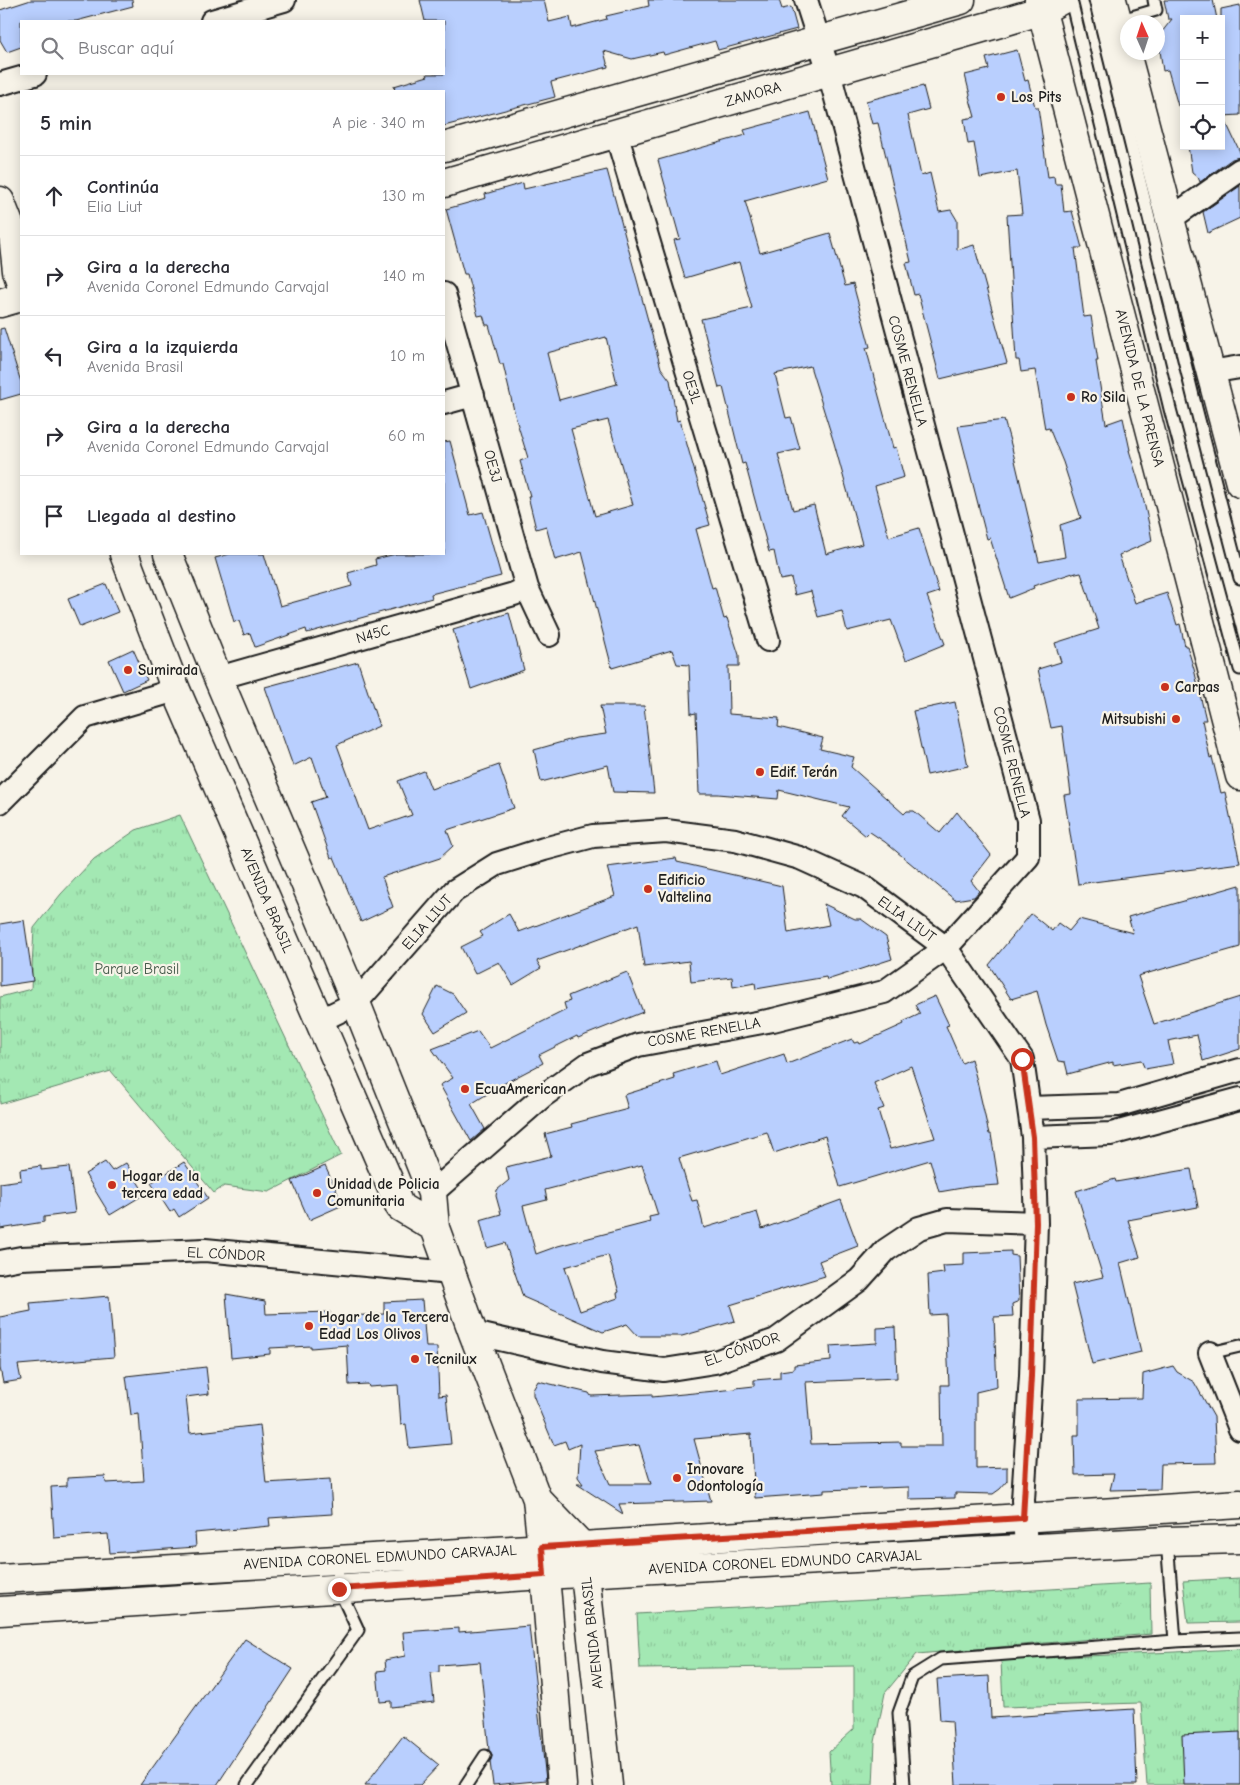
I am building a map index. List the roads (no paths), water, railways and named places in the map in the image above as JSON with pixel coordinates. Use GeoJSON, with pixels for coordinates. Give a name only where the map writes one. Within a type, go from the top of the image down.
{"type":"FeatureCollection","features":[{"type":"Feature","properties":{"kind":"main road"},"geometry":{"type":"LineString","coordinates":[[445,148],[961,0]]}},
{"type":"Feature","properties":{"kind":"main road","name":"ZAMORA"},"geometry":{"type":"LineString","coordinates":[[445,183],[829,72],[1048,3]]}},
{"type":"Feature","properties":{"kind":"main road","name":"AVENIDA DE LA PRENSA"},"geometry":{"type":"LineString","coordinates":[[1048,3],[1240,776]]}},
{"type":"Feature","properties":{"kind":"main road"},"geometry":{"type":"LineString","coordinates":[[1115,10],[1240,483]]}},
{"type":"Feature","properties":{"kind":"main road"},"geometry":{"type":"LineString","coordinates":[[0,202],[17,238],[15,275]]}},
{"type":"Feature","properties":{"kind":"main road"},"geometry":{"type":"LineString","coordinates":[[0,303],[20,297]]}},
{"type":"Feature","properties":{"kind":"main road","name":"AVENIDA BRASIL"},"geometry":{"type":"LineString","coordinates":[[124,555],[176,690],[400,1206],[434,1228]]}},
{"type":"Feature","properties":{"kind":"main road"},"geometry":{"type":"LineString","coordinates":[[168,555],[218,678],[356,1003],[432,1193],[434,1228],[472,1334],[536,1499],[542,1547],[562,1785]]}},
{"type":"Feature","properties":{"kind":"main road"},"geometry":{"type":"LineString","coordinates":[[536,1499],[582,1546]]}},
{"type":"Feature","properties":{"kind":"main road","name":"AVENIDA CORONEL EDMUNDO CARVAJAL"},"geometry":{"type":"LineString","coordinates":[[0,1579],[582,1546],[1240,1504]]}},
{"type":"Feature","properties":{"kind":"main road","name":"AVENIDA CORONEL EDMUNDO CARVAJAL"},"geometry":{"type":"LineString","coordinates":[[0,1611],[544,1575],[1026,1548],[1240,1539]]}},
{"type":"Feature","properties":{"kind":"main road","name":"AVENIDA BRASIL"},"geometry":{"type":"LineString","coordinates":[[582,1546],[608,1785]]}},
{"type":"Feature","properties":{"kind":"street"},"geometry":{"type":"LineString","coordinates":[[215,20],[284,0]]}},
{"type":"Feature","properties":{"kind":"street","name":"COSME RENELLA"},"geometry":{"type":"LineString","coordinates":[[432,1193],[544,1096],[588,1064],[638,1044],[773,1020],[884,992],[946,948],[1028,857],[1028,820],[829,72],[806,0]]}},
{"type":"Feature","properties":{"kind":"street"},"geometry":{"type":"LineString","coordinates":[[0,84],[32,75]]}},
{"type":"Feature","properties":{"kind":"street","name":"OE3L"},"geometry":{"type":"LineString","coordinates":[[616,133],[768,640]]}},
{"type":"Feature","properties":{"kind":"street"},"geometry":{"type":"LineString","coordinates":[[1170,219],[1240,170]]}},
{"type":"Feature","properties":{"kind":"street","name":"OE3J"},"geometry":{"type":"LineString","coordinates":[[445,297],[527,588],[548,635]]}},
{"type":"Feature","properties":{"kind":"street"},"geometry":{"type":"LineString","coordinates":[[1210,372],[1240,367]]}},
{"type":"Feature","properties":{"kind":"street"},"geometry":{"type":"LineString","coordinates":[[445,403],[473,395]]}},
{"type":"Feature","properties":{"kind":"street","name":"N45C"},"geometry":{"type":"LineString","coordinates":[[218,678],[514,594],[527,588]]}},
{"type":"Feature","properties":{"kind":"street"},"geometry":{"type":"LineString","coordinates":[[0,802],[85,717],[176,690]]}},
{"type":"Feature","properties":{"kind":"street","name":"ELIA LIUT"},"geometry":{"type":"LineString","coordinates":[[319,1021],[356,1003],[454,891],[496,864],[594,836],[666,831],[735,840],[800,858],[864,887],[946,948],[1022,1059],[1033,1137],[1036,1223],[1031,1376],[1023,1518],[1026,1548]]}},
{"type":"Feature","properties":{"kind":"street"},"geometry":{"type":"LineString","coordinates":[[1029,1108],[1119,1105],[1240,1070]]}},
{"type":"Feature","properties":{"kind":"street"},"geometry":{"type":"LineString","coordinates":[[1033,1137],[1111,1134],[1240,1099]]}},
{"type":"Feature","properties":{"kind":"street","name":"EL CÓNDOR"},"geometry":{"type":"LineString","coordinates":[[472,1334],[602,1362],[646,1368],[664,1370],[715,1362],[776,1340],[859,1280],[886,1250],[919,1228],[947,1220],[1036,1223]]}},
{"type":"Feature","properties":{"kind":"street","name":"EL CÓNDOR"},"geometry":{"type":"LineString","coordinates":[[0,1262],[21,1258],[205,1250],[451,1273]]}},
{"type":"Feature","properties":{"kind":"street"},"geometry":{"type":"LineString","coordinates":[[1210,1353],[1240,1429]]}},
{"type":"Feature","properties":{"kind":"lane"},"geometry":{"type":"LineString","coordinates":[[1071,0],[1170,409],[1240,669]]}},
{"type":"Feature","properties":{"kind":"lane"},"geometry":{"type":"LineString","coordinates":[[1095,0],[1240,578]]}},
{"type":"Feature","properties":{"kind":"lane"},"geometry":{"type":"LineString","coordinates":[[1115,10],[1156,10],[1154,0]]}},
{"type":"Feature","properties":{"kind":"lane"},"geometry":{"type":"LineString","coordinates":[[1210,1353],[1240,1346]]}},
{"type":"Feature","properties":{"kind":"lane"},"geometry":{"type":"LineString","coordinates":[[1167,1541],[1175,1641]]}},
{"type":"Feature","properties":{"kind":"lane"},"geometry":{"type":"LineString","coordinates":[[247,1785],[358,1630],[339,1589],[336,1559]]}},
{"type":"Feature","properties":{"kind":"lane"},"geometry":{"type":"LineString","coordinates":[[904,1785],[900,1713],[912,1678],[941,1659],[1175,1641],[1240,1638]]}},
{"type":"Feature","properties":{"kind":"lane"},"geometry":{"type":"LineString","coordinates":[[466,1785],[485,1756]]}},
{"type":"Feature","properties":{"kind":"place","name":"Los Pits"},"geometry":{"type":"Point","coordinates":[1001,97]}},
{"type":"Feature","properties":{"kind":"place","name":"Ro Sila"},"geometry":{"type":"Point","coordinates":[1071,397]}},
{"type":"Feature","properties":{"kind":"place","name":"Sumirada"},"geometry":{"type":"Point","coordinates":[128,670]}},
{"type":"Feature","properties":{"kind":"place","name":"Carpas"},"geometry":{"type":"Point","coordinates":[1165,687]}},
{"type":"Feature","properties":{"kind":"place","name":"Mitsubishi"},"geometry":{"type":"Point","coordinates":[1176,719]}},
{"type":"Feature","properties":{"kind":"place","name":"Edif. Terán"},"geometry":{"type":"Point","coordinates":[760,772]}},
{"type":"Feature","properties":{"kind":"place","name":"Edificio Valtelina"},"geometry":{"type":"Point","coordinates":[648,889]}},
{"type":"Feature","properties":{"kind":"place","name":"EcuaAmerican"},"geometry":{"type":"Point","coordinates":[465,1089]}},
{"type":"Feature","properties":{"kind":"place","name":"Hogar de la tercera edad"},"geometry":{"type":"Point","coordinates":[112,1185]}},
{"type":"Feature","properties":{"kind":"place","name":"Unidad de Policia Comunitaria"},"geometry":{"type":"Point","coordinates":[317,1193]}},
{"type":"Feature","properties":{"kind":"place","name":"Hogar de la Tercera Edad Los Olivos"},"geometry":{"type":"Point","coordinates":[309,1326]}},
{"type":"Feature","properties":{"kind":"place","name":"Tecnilux"},"geometry":{"type":"Point","coordinates":[415,1359]}},
{"type":"Feature","properties":{"kind":"place","name":"Innovare Odontología"},"geometry":{"type":"Point","coordinates":[677,1478]}},
{"type":"Feature","properties":{"kind":"park label","name":"Parque Brasil"},"geometry":{"type":"Point","coordinates":[137,969]}}]}
